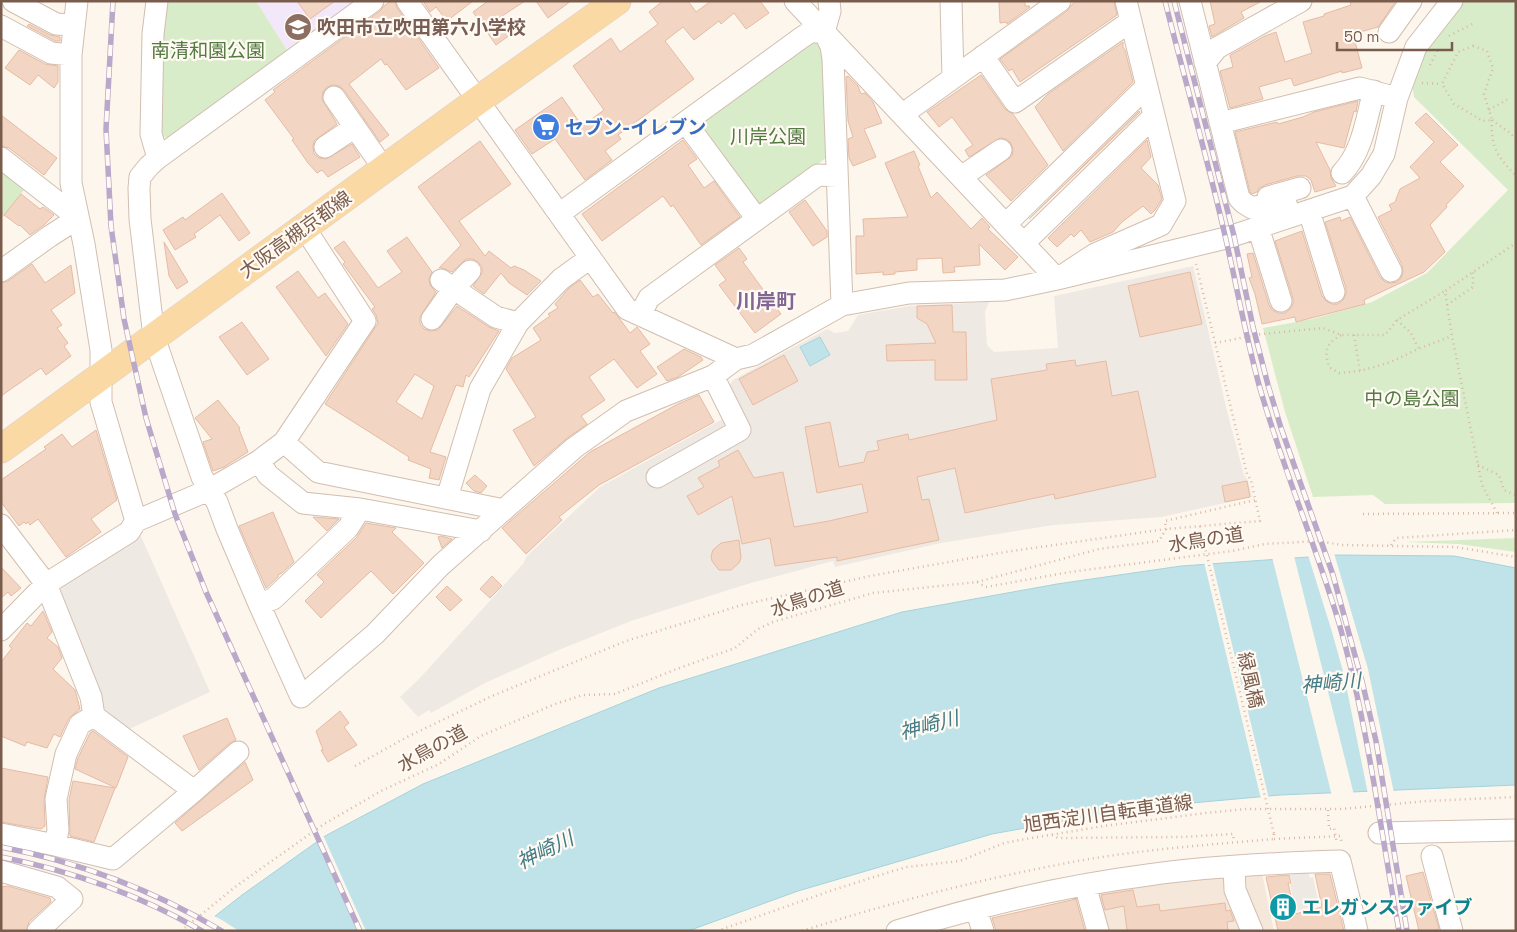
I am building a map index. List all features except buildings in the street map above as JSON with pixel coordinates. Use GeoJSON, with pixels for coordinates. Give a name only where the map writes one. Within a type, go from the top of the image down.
{"type":"FeatureCollection","features":[{"type":"Feature","properties":{"kind":"main road","name":"大阪高槻京都線"},"geometry":{"type":"LineString","coordinates":[[1,449],[617,1]]}},
{"type":"Feature","properties":{"kind":"street"},"geometry":{"type":"LineString","coordinates":[[13,1],[56,24],[74,24]]}},
{"type":"Feature","properties":{"kind":"street"},"geometry":{"type":"LineString","coordinates":[[77,1],[71,56],[71,182],[84,244],[101,350],[101,402],[136,521]]}},
{"type":"Feature","properties":{"kind":"street"},"geometry":{"type":"LineString","coordinates":[[157,1],[153,34],[151,134],[158,158]]}},
{"type":"Feature","properties":{"kind":"street"},"geometry":{"type":"LineString","coordinates":[[373,1],[158,158],[148,166],[140,177],[140,219],[154,337],[202,477],[217,502],[226,529],[301,697],[375,634],[441,565],[574,448],[626,411],[714,376],[736,359],[753,355],[842,305],[909,293],[1005,290],[1057,279],[1226,238],[1353,196],[1372,176],[1384,154],[1397,98],[1416,47],[1452,1]]}},
{"type":"Feature","properties":{"kind":"street"},"geometry":{"type":"LineString","coordinates":[[406,1],[627,309],[736,359]]}},
{"type":"Feature","properties":{"kind":"street","name":"大阪高槻京都線"},"geometry":{"type":"LineString","coordinates":[[589,21],[612,1]]}},
{"type":"Feature","properties":{"kind":"street","name":"大阪高槻京都線"},"geometry":{"type":"LineString","coordinates":[[589,21],[622,1]]}},
{"type":"Feature","properties":{"kind":"street"},"geometry":{"type":"LineString","coordinates":[[795,1],[1057,279]]}},
{"type":"Feature","properties":{"kind":"street"},"geometry":{"type":"LineString","coordinates":[[829,1],[830,11],[824,32],[831,46],[833,59],[842,305]]}},
{"type":"Feature","properties":{"kind":"street"},"geometry":{"type":"LineString","coordinates":[[951,1],[953,78]]}},
{"type":"Feature","properties":{"kind":"street"},"geometry":{"type":"LineString","coordinates":[[903,114],[983,56],[1042,8],[1060,1]]}},
{"type":"Feature","properties":{"kind":"street"},"geometry":{"type":"LineString","coordinates":[[1190,1],[1239,198],[1252,208],[1286,200],[1300,214],[1334,292]]}},
{"type":"Feature","properties":{"kind":"street"},"geometry":{"type":"LineString","coordinates":[[1205,63],[1217,48],[1301,1]]}},
{"type":"Feature","properties":{"kind":"street"},"geometry":{"type":"LineString","coordinates":[[1389,32],[1411,1]]}},
{"type":"Feature","properties":{"kind":"street"},"geometry":{"type":"LineString","coordinates":[[983,56],[1015,102],[1128,11],[1175,201],[1161,225],[1095,254],[1057,279]]}},
{"type":"Feature","properties":{"kind":"street"},"geometry":{"type":"LineString","coordinates":[[1,26],[51,53],[71,56]]}},
{"type":"Feature","properties":{"kind":"street"},"geometry":{"type":"LineString","coordinates":[[559,214],[801,38],[810,32],[824,32]]}},
{"type":"Feature","properties":{"kind":"street"},"geometry":{"type":"LineString","coordinates":[[1006,224],[1147,86]]}},
{"type":"Feature","properties":{"kind":"street"},"geometry":{"type":"LineString","coordinates":[[1220,123],[1360,88],[1397,98]]}},
{"type":"Feature","properties":{"kind":"street"},"geometry":{"type":"LineString","coordinates":[[1342,173],[1351,164],[1358,151],[1374,91]]}},
{"type":"Feature","properties":{"kind":"street"},"geometry":{"type":"LineString","coordinates":[[334,98],[384,169]]}},
{"type":"Feature","properties":{"kind":"street"},"geometry":{"type":"LineString","coordinates":[[1024,244],[1154,116]]}},
{"type":"Feature","properties":{"kind":"street"},"geometry":{"type":"LineString","coordinates":[[686,123],[758,219]]}},
{"type":"Feature","properties":{"kind":"street"},"geometry":{"type":"LineString","coordinates":[[325,147],[355,127]]}},
{"type":"Feature","properties":{"kind":"street"},"geometry":{"type":"LineString","coordinates":[[961,177],[1001,150]]}},
{"type":"Feature","properties":{"kind":"street"},"geometry":{"type":"LineString","coordinates":[[1,158],[78,218]]}},
{"type":"Feature","properties":{"kind":"street"},"geometry":{"type":"LineString","coordinates":[[640,315],[649,298],[818,175],[837,176]]}},
{"type":"Feature","properties":{"kind":"street"},"geometry":{"type":"LineString","coordinates":[[1244,203],[1300,188]]}},
{"type":"Feature","properties":{"kind":"street"},"geometry":{"type":"LineString","coordinates":[[1353,196],[1391,271]]}},
{"type":"Feature","properties":{"kind":"street"},"geometry":{"type":"LineString","coordinates":[[1,271],[78,218]]}},
{"type":"Feature","properties":{"kind":"street"},"geometry":{"type":"LineString","coordinates":[[1,630],[46,584],[129,532],[136,521],[209,490],[259,461],[284,442],[364,321],[304,227]]}},
{"type":"Feature","properties":{"kind":"street"},"geometry":{"type":"LineString","coordinates":[[1258,227],[1281,300]]}},
{"type":"Feature","properties":{"kind":"street"},"geometry":{"type":"LineString","coordinates":[[447,498],[480,389],[518,323],[561,278],[590,258]]}},
{"type":"Feature","properties":{"kind":"street"},"geometry":{"type":"LineString","coordinates":[[432,319],[448,284],[470,271]]}},
{"type":"Feature","properties":{"kind":"street"},"geometry":{"type":"LineString","coordinates":[[448,284],[496,317],[518,323]]}},
{"type":"Feature","properties":{"kind":"street"},"geometry":{"type":"LineString","coordinates":[[657,477],[740,430],[714,376]]}},
{"type":"Feature","properties":{"kind":"street"},"geometry":{"type":"LineString","coordinates":[[284,442],[318,472],[504,510]]}},
{"type":"Feature","properties":{"kind":"street"},"geometry":{"type":"LineString","coordinates":[[259,461],[268,475],[303,503],[360,509],[481,531]]}},
{"type":"Feature","properties":{"kind":"street"},"geometry":{"type":"LineString","coordinates":[[259,604],[273,599],[348,528],[360,509]]}},
{"type":"Feature","properties":{"kind":"street"},"geometry":{"type":"LineString","coordinates":[[1,525],[46,584],[91,697],[94,716],[194,791]]}},
{"type":"Feature","properties":{"kind":"street"},"geometry":{"type":"LineString","coordinates":[[55,845],[58,830],[56,799],[66,754],[80,724],[94,716]]}},
{"type":"Feature","properties":{"kind":"street"},"geometry":{"type":"LineString","coordinates":[[1,834],[113,859],[238,752]]}},
{"type":"Feature","properties":{"kind":"street"},"geometry":{"type":"LineString","coordinates":[[1379,833],[1516,830]]}},
{"type":"Feature","properties":{"kind":"street"},"geometry":{"type":"LineString","coordinates":[[1432,856],[1452,931]]}},
{"type":"Feature","properties":{"kind":"street"},"geometry":{"type":"LineString","coordinates":[[897,931],[976,909],[1085,885],[1148,875],[1264,863],[1340,861],[1357,931]]}},
{"type":"Feature","properties":{"kind":"street"},"geometry":{"type":"LineString","coordinates":[[1234,866],[1234,890],[1252,931]]}},
{"type":"Feature","properties":{"kind":"street"},"geometry":{"type":"LineString","coordinates":[[1,871],[57,887],[72,899],[38,931]]}},
{"type":"Feature","properties":{"kind":"street"},"geometry":{"type":"LineString","coordinates":[[1085,885],[1098,931]]}},
{"type":"Feature","properties":{"kind":"street"},"geometry":{"type":"LineString","coordinates":[[976,909],[983,931]]}},
{"type":"Feature","properties":{"kind":"path"},"geometry":{"type":"LineString","coordinates":[[1445,38],[1474,23]]}},
{"type":"Feature","properties":{"kind":"path"},"geometry":{"type":"LineString","coordinates":[[1428,68],[1440,46]]}},
{"type":"Feature","properties":{"kind":"path"},"geometry":{"type":"LineString","coordinates":[[1442,84],[1458,52],[1473,46],[1487,51],[1493,68],[1484,94],[1492,120],[1491,134],[1500,158],[1516,176]]}},
{"type":"Feature","properties":{"kind":"path"},"geometry":{"type":"LineString","coordinates":[[1424,76],[1420,83],[1442,84]]}},
{"type":"Feature","properties":{"kind":"path"},"geometry":{"type":"LineString","coordinates":[[1442,84],[1454,104],[1483,121],[1492,120],[1516,139]]}},
{"type":"Feature","properties":{"kind":"path"},"geometry":{"type":"LineString","coordinates":[[1489,110],[1508,98]]}},
{"type":"Feature","properties":{"kind":"path"},"geometry":{"type":"LineString","coordinates":[[1215,343],[1262,334],[1324,328],[1341,335],[1385,335],[1397,320],[1445,291],[1516,243]]}},
{"type":"Feature","properties":{"kind":"path"},"geometry":{"type":"LineString","coordinates":[[355,766],[501,692],[626,641],[742,605],[870,576],[938,563],[1166,530],[1260,521],[1195,260]]}},
{"type":"Feature","properties":{"kind":"path"},"geometry":{"type":"LineString","coordinates":[[1447,305],[1473,287],[1473,271]]}},
{"type":"Feature","properties":{"kind":"path"},"geometry":{"type":"LineString","coordinates":[[1445,291],[1452,336],[1482,485],[1497,513]]}},
{"type":"Feature","properties":{"kind":"path"},"geometry":{"type":"LineString","coordinates":[[1397,320],[1411,333],[1418,349]]}},
{"type":"Feature","properties":{"kind":"path"},"geometry":{"type":"LineString","coordinates":[[1341,335],[1330,342],[1325,355],[1329,367],[1339,373],[1360,371],[1391,362],[1452,336]]}},
{"type":"Feature","properties":{"kind":"path"},"geometry":{"type":"LineString","coordinates":[[1354,335],[1360,371]]}},
{"type":"Feature","properties":{"kind":"path"},"geometry":{"type":"LineString","coordinates":[[1478,465],[1499,475],[1504,490],[1516,495]]}},
{"type":"Feature","properties":{"kind":"path"},"geometry":{"type":"LineString","coordinates":[[977,582],[1099,549],[1159,540],[1166,530],[1165,521],[1256,500]]}},
{"type":"Feature","properties":{"kind":"path"},"geometry":{"type":"LineString","coordinates":[[1363,514],[1516,513]]}},
{"type":"Feature","properties":{"kind":"path","name":"緑風橋"},"geometry":{"type":"LineString","coordinates":[[1200,526],[1274,839]]}},
{"type":"Feature","properties":{"kind":"path"},"geometry":{"type":"LineString","coordinates":[[1391,545],[1396,538],[1516,530]]}},
{"type":"Feature","properties":{"kind":"path","name":"水鳥の道"},"geometry":{"type":"LineString","coordinates":[[181,931],[235,887],[324,824],[382,791],[439,764],[481,736],[555,704],[583,695],[615,694],[736,648],[758,629],[773,622],[873,593],[977,582],[986,587],[1070,572],[1232,551],[1265,544],[1318,540],[1342,545],[1456,547],[1516,557]]}},
{"type":"Feature","properties":{"kind":"path","name":"旭西淀川自転車道線"},"geometry":{"type":"LineString","coordinates":[[717,931],[893,871],[907,867],[960,861],[1004,844],[1052,834],[1245,809],[1328,809],[1427,801],[1516,797]]}},
{"type":"Feature","properties":{"kind":"path"},"geometry":{"type":"LineString","coordinates":[[1328,809],[1329,829],[1334,828],[1337,844]]}},
{"type":"Feature","properties":{"kind":"path"},"geometry":{"type":"LineString","coordinates":[[1052,834],[1058,838],[1182,837],[1233,834],[1234,842]]}},
{"type":"Feature","properties":{"kind":"path"},"geometry":{"type":"LineString","coordinates":[[802,931],[919,896],[1068,862],[1234,842],[1335,836],[1340,836],[1341,839]]}},
{"type":"Feature","properties":{"kind":"shaded area","name":"吹田市立吹田第六小学校"},"geometry":{"type":"Polygon","coordinates":[[[256,1],[358,1],[288,52],[256,1]]]}},
{"type":"Feature","properties":{"kind":"shaded area"},"geometry":{"type":"Polygon","coordinates":[[[1193,266],[1228,415],[1252,497],[1161,517],[1053,525],[941,543],[835,567],[833,561],[744,585],[631,621],[561,649],[485,683],[431,713],[429,710],[418,717],[400,697],[420,678],[523,564],[527,556],[600,487],[726,417],[728,388],[733,380],[827,329],[835,333],[848,331],[858,315],[909,306],[989,302],[985,312],[987,345],[994,352],[1058,348],[1054,296],[1193,266]]]}},
{"type":"Feature","properties":{"kind":"shaded area"},"geometry":{"type":"Polygon","coordinates":[[[140,534],[210,692],[127,730],[107,716],[58,592],[61,584],[140,534]]]}},
{"type":"Feature","properties":{"kind":"shaded area"},"geometry":{"type":"Polygon","coordinates":[[[1289,871],[1308,871],[1310,878],[1313,877],[1319,905],[1296,911],[1289,871]]]}},
{"type":"Feature","properties":{"kind":"shaded area"},"geometry":{"type":"Polygon","coordinates":[[[1262,873],[1274,931],[1109,931],[1104,914],[1096,898],[1101,891],[1226,875],[1262,873]]]}},
{"type":"Feature","properties":{"kind":"green space","name":"南清和園公園"},"geometry":{"type":"Polygon","coordinates":[[[163,1],[256,1],[288,52],[168,138],[157,135],[163,1]]]}},
{"type":"Feature","properties":{"kind":"green space","name":"中の島公園"},"geometry":{"type":"Polygon","coordinates":[[[1464,1],[1516,1],[1516,503],[1385,504],[1373,495],[1313,497],[1285,412],[1263,328],[1313,319],[1372,302],[1427,273],[1508,190],[1414,97],[1412,85],[1424,53],[1464,1]]]}},
{"type":"Feature","properties":{"kind":"green space","name":"川岸公園"},"geometry":{"type":"Polygon","coordinates":[[[810,43],[818,43],[824,52],[826,158],[762,206],[753,205],[699,131],[700,121],[810,43]]]}},
{"type":"Feature","properties":{"kind":"green space"},"geometry":{"type":"Polygon","coordinates":[[[6,169],[27,186],[3,217],[1,216],[1,175],[6,169]]]}},
{"type":"Feature","properties":{"kind":"green space"},"geometry":{"type":"Polygon","coordinates":[[[1516,538],[1516,552],[1458,544],[1406,542],[1516,538]]]}},
{"type":"Feature","properties":{"kind":"water"},"geometry":{"type":"Polygon","coordinates":[[[820,337],[830,355],[810,366],[800,347],[820,337]]]}},
{"type":"Feature","properties":{"kind":"water","name":"神崎川"},"geometry":{"type":"Polygon","coordinates":[[[1337,555],[1454,556],[1516,568],[1516,785],[1280,795],[1137,808],[992,834],[798,891],[688,931],[196,931],[242,895],[325,836],[423,784],[659,688],[902,612],[1057,584],[1181,566],[1337,555]]]}},
{"type":"Feature","properties":{"kind":"pier"},"geometry":{"type":"Polygon","coordinates":[[[1334,553],[1368,669],[1394,793],[1368,794],[1344,675],[1308,555],[1334,553]]]}},
{"type":"Feature","properties":{"kind":"pier"},"geometry":{"type":"Polygon","coordinates":[[[1294,556],[1354,795],[1332,796],[1272,557],[1294,556]]]}},
{"type":"Feature","properties":{"kind":"pier"},"geometry":{"type":"Polygon","coordinates":[[[1212,561],[1269,799],[1261,799],[1204,562],[1212,561]]]}},
{"type":"Feature","properties":{"kind":"pier"},"geometry":{"type":"Polygon","coordinates":[[[323,835],[366,931],[357,931],[316,840],[323,835]]]}},
{"type":"Feature","properties":{"kind":"pier"},"geometry":{"type":"Polygon","coordinates":[[[212,915],[222,920],[239,931],[194,931],[212,915]]]}},
{"type":"Feature","properties":{"kind":"railway"},"geometry":{"type":"LineString","coordinates":[[113,1],[106,129],[111,226],[124,319],[146,418],[175,514],[206,592],[360,931]]}},
{"type":"Feature","properties":{"kind":"railway"},"geometry":{"type":"LineString","coordinates":[[1165,1],[1219,210],[1259,385],[1330,593],[1349,661],[1366,738],[1399,931]]}},
{"type":"Feature","properties":{"kind":"railway"},"geometry":{"type":"LineString","coordinates":[[1174,1],[1234,236],[1253,327],[1268,385],[1281,428],[1333,575],[1362,681],[1376,741],[1407,931]]}},
{"type":"Feature","properties":{"kind":"railway"},"geometry":{"type":"LineString","coordinates":[[1,847],[59,861],[115,879],[196,916],[222,931]]}},
{"type":"Feature","properties":{"kind":"railway"},"geometry":{"type":"LineString","coordinates":[[1,857],[54,869],[130,895],[202,931]]}},
{"type":"Feature","properties":{"kind":"place","name":"吹田市立吹田第六小学校"},"geometry":{"type":"Point","coordinates":[298,27]}},
{"type":"Feature","properties":{"kind":"place","name":"セブン-イレブン"},"geometry":{"type":"Point","coordinates":[546,127]}},
{"type":"Feature","properties":{"kind":"place","name":"エレガンスファイブ"},"geometry":{"type":"Point","coordinates":[1283,907]}},
{"type":"Feature","properties":{"kind":"district","name":"川岸町"},"geometry":{"type":"Point","coordinates":[766,301]}}]}
